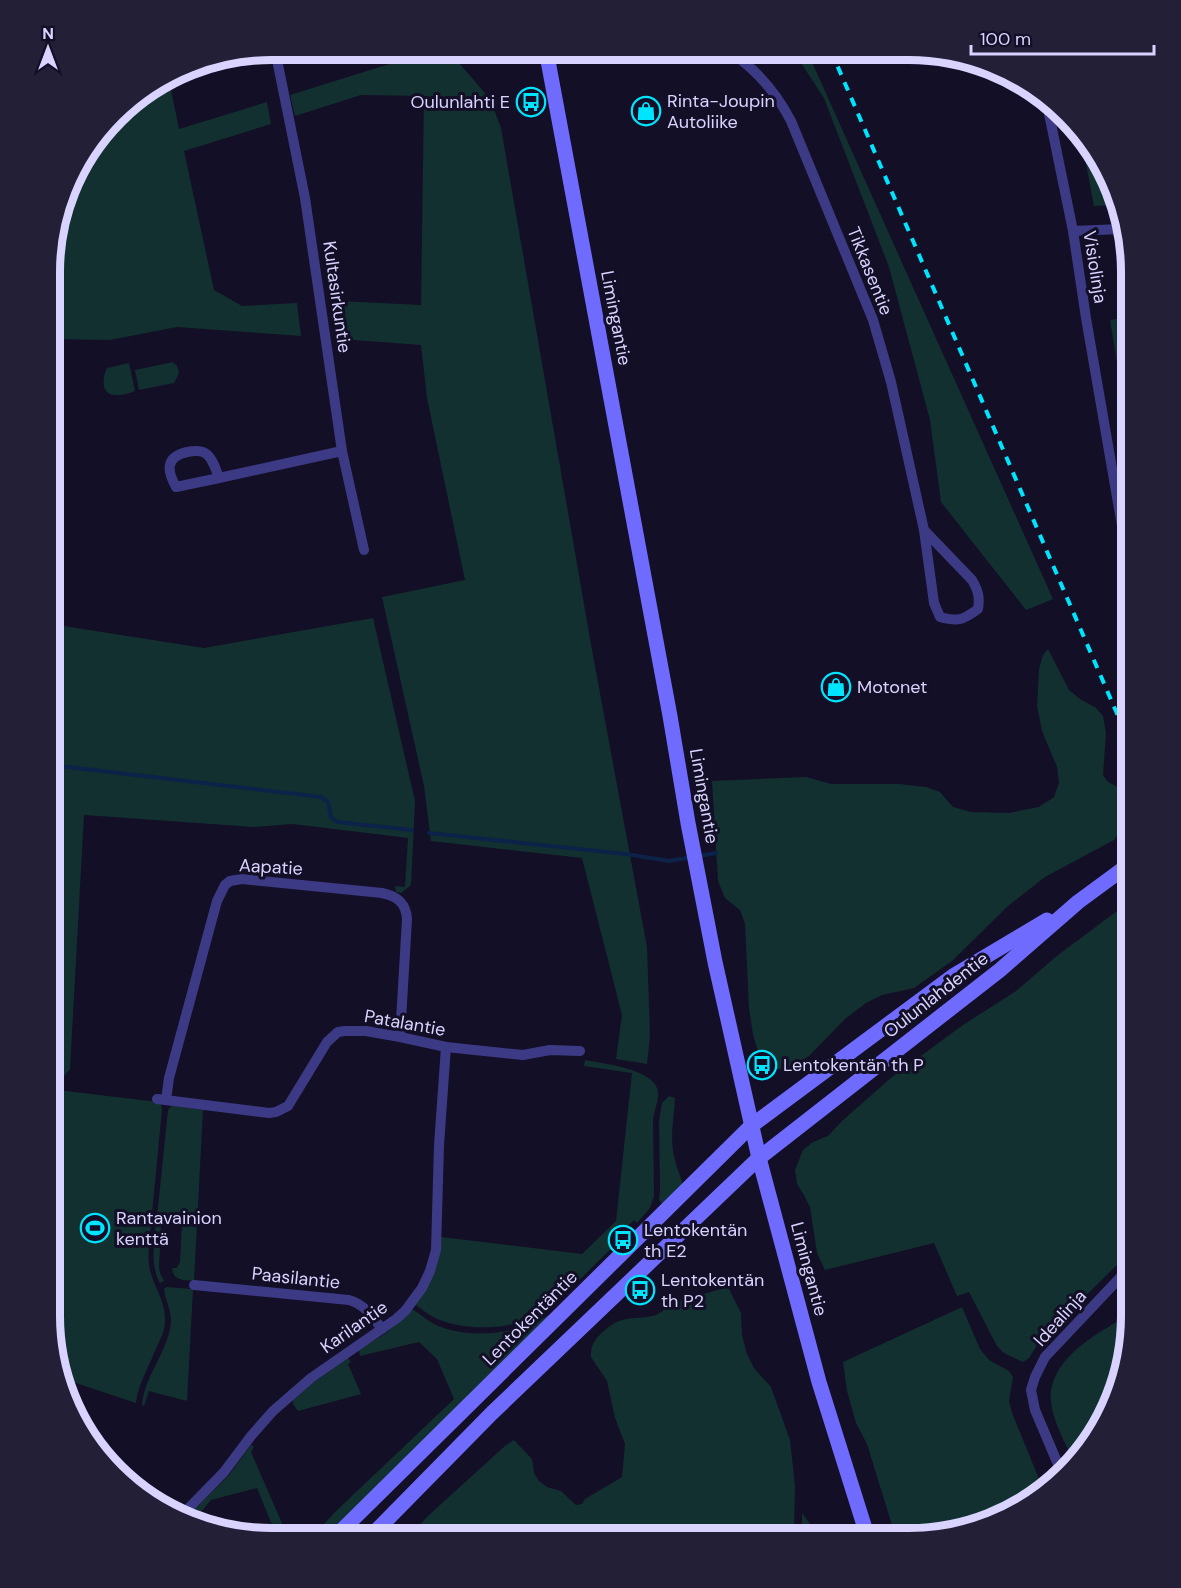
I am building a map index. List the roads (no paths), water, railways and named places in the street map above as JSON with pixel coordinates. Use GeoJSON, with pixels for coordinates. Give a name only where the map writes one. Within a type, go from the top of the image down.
{"type":"FeatureCollection","features":[{"type":"Feature","properties":{"kind":"main road","name":"Limingantie"},"geometry":{"type":"LineString","coordinates":[[548,60],[715,962],[759,1158],[819,1382],[865,1528]]}},
{"type":"Feature","properties":{"kind":"main road","name":"Oulunlahdentie"},"geometry":{"type":"LineString","coordinates":[[759,1158],[1000,970],[1078,902],[1121,870]]}},
{"type":"Feature","properties":{"kind":"main road","name":"Oulunlahdentie"},"geometry":{"type":"LineString","coordinates":[[751,1126],[953,976],[1078,902]]}},
{"type":"Feature","properties":{"kind":"main road","name":"Lentokentäntie"},"geometry":{"type":"LineString","coordinates":[[344,1528],[751,1126]]}},
{"type":"Feature","properties":{"kind":"main road"},"geometry":{"type":"LineString","coordinates":[[379,1528],[492,1413],[759,1158]]}},
{"type":"Feature","properties":{"kind":"street","name":"Kultasirkuntie"},"geometry":{"type":"LineString","coordinates":[[277,60],[305,198],[342,451],[364,550]]}},
{"type":"Feature","properties":{"kind":"street","name":"Tikkasentie"},"geometry":{"type":"LineString","coordinates":[[742,60],[766,83],[791,121],[873,320],[891,382],[924,530],[934,603],[940,617],[952,621],[966,618],[978,609],[980,599],[977,589],[972,580],[924,530]]}},
{"type":"Feature","properties":{"kind":"street","name":"Visiolinja"},"geometry":{"type":"LineString","coordinates":[[1049,113],[1073,231],[1121,520]]}},
{"type":"Feature","properties":{"kind":"street"},"geometry":{"type":"LineString","coordinates":[[1073,231],[1117,229]]}},
{"type":"Feature","properties":{"kind":"street"},"geometry":{"type":"LineString","coordinates":[[219,478],[206,453],[202,451],[178,454],[171,460],[171,479],[176,487],[219,478],[342,451]]}},
{"type":"Feature","properties":{"kind":"street","name":"Aapatie"},"geometry":{"type":"LineString","coordinates":[[162,1100],[217,901],[225,885],[236,879],[382,893],[402,902],[406,908],[407,919],[400,1036]]}},
{"type":"Feature","properties":{"kind":"street","name":"Patalantie"},"geometry":{"type":"LineString","coordinates":[[162,1100],[276,1112],[288,1106],[327,1042],[338,1032],[345,1031],[366,1031],[446,1047],[523,1055],[550,1050],[580,1051]]}},
{"type":"Feature","properties":{"kind":"street","name":"Karilantie"},"geometry":{"type":"LineString","coordinates":[[187,1510],[224,1472],[273,1411],[310,1378],[405,1311],[417,1296],[430,1271],[436,1250],[446,1047]]}},
{"type":"Feature","properties":{"kind":"street","name":"Idealinja"},"geometry":{"type":"LineString","coordinates":[[1059,1466],[1035,1410],[1031,1390],[1035,1377],[1045,1357],[1121,1277]]}},
{"type":"Feature","properties":{"kind":"street","name":"Paasilantie"},"geometry":{"type":"LineString","coordinates":[[194,1285],[349,1300],[365,1309],[382,1329]]}},
{"type":"Feature","properties":{"kind":"waterway"},"geometry":{"type":"LineString","coordinates":[[60,766],[321,797],[328,802],[331,817],[337,822],[412,830]]}},
{"type":"Feature","properties":{"kind":"waterway"},"geometry":{"type":"LineString","coordinates":[[429,833],[626,854],[669,861],[692,857]]}},
{"type":"Feature","properties":{"kind":"waterway"},"geometry":{"type":"LineString","coordinates":[[699,856],[716,853]]}},
{"type":"Feature","properties":{"kind":"railway"},"geometry":{"type":"LineString","coordinates":[[835,60],[1121,723]]}},
{"type":"Feature","properties":{"kind":"place","name":"Oulunlahti E"},"geometry":{"type":"Point","coordinates":[531,102]}},
{"type":"Feature","properties":{"kind":"place","name":"Rinta-Joupin Autoliike"},"geometry":{"type":"Point","coordinates":[646,111]}},
{"type":"Feature","properties":{"kind":"place","name":"Motonet"},"geometry":{"type":"Point","coordinates":[836,687]}},
{"type":"Feature","properties":{"kind":"place","name":"Lentokentän th P"},"geometry":{"type":"Point","coordinates":[762,1065]}},
{"type":"Feature","properties":{"kind":"place","name":"Rantavainion kenttä"},"geometry":{"type":"Point","coordinates":[95,1228]}},
{"type":"Feature","properties":{"kind":"place","name":"Lentokentän th E2"},"geometry":{"type":"Point","coordinates":[623,1240]}},
{"type":"Feature","properties":{"kind":"place","name":"Lentokentän th P2"},"geometry":{"type":"Point","coordinates":[640,1290]}}]}
